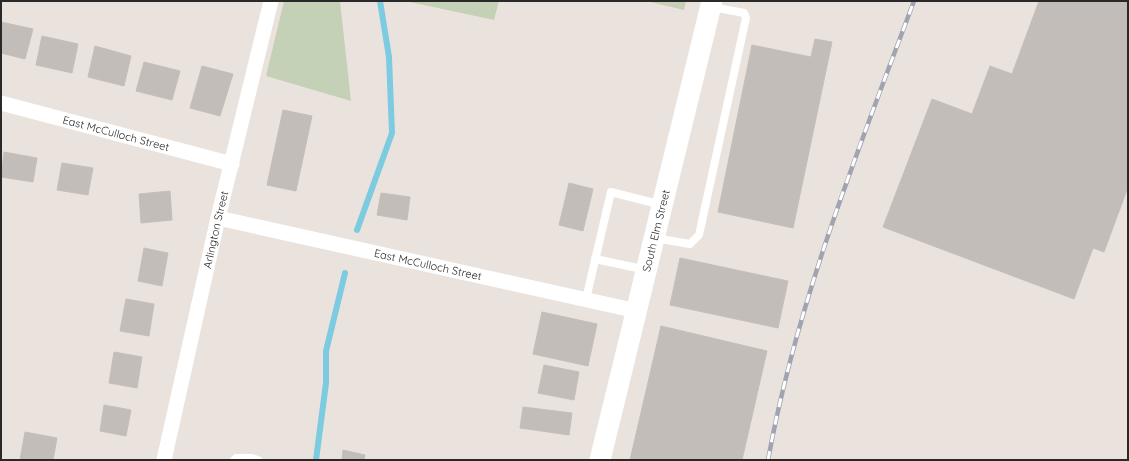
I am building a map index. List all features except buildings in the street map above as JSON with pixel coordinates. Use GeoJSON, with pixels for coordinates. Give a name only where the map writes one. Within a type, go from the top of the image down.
{"type":"FeatureCollection","features":[{"type":"Feature","properties":{"kind":"street","name":"Arlington Street"},"geometry":{"type":"LineString","coordinates":[[164,460],[218,218],[271,1]]}},
{"type":"Feature","properties":{"kind":"street","name":"South Elm Street"},"geometry":{"type":"LineString","coordinates":[[600,460],[712,4]]}},
{"type":"Feature","properties":{"kind":"street","name":"East McCulloch Street"},"geometry":{"type":"LineString","coordinates":[[1,102],[232,164]]}},
{"type":"Feature","properties":{"kind":"street","name":"East McCulloch Street"},"geometry":{"type":"LineString","coordinates":[[218,218],[637,311]]}},
{"type":"Feature","properties":{"kind":"lane"},"geometry":{"type":"LineString","coordinates":[[655,238],[690,244],[699,235],[746,18],[744,13],[712,4]]}},
{"type":"Feature","properties":{"kind":"lane"},"geometry":{"type":"LineString","coordinates":[[586,299],[611,192],[663,205]]}},
{"type":"Feature","properties":{"kind":"lane"},"geometry":{"type":"LineString","coordinates":[[595,259],[647,270]]}},
{"type":"Feature","properties":{"kind":"lane"},"geometry":{"type":"LineString","coordinates":[[234,460],[236,458],[252,458],[258,460]]}},
{"type":"Feature","properties":{"kind":"green space"},"geometry":{"type":"Polygon","coordinates":[[[284,1],[340,1],[351,101],[266,76],[284,1]]]}},
{"type":"Feature","properties":{"kind":"green space"},"geometry":{"type":"Polygon","coordinates":[[[405,1],[499,1],[494,20],[405,1]]]}},
{"type":"Feature","properties":{"kind":"green space"},"geometry":{"type":"Polygon","coordinates":[[[646,1],[686,1],[684,10],[646,1]]]}},
{"type":"Feature","properties":{"kind":"waterway"},"geometry":{"type":"LineString","coordinates":[[357,230],[392,133],[389,57],[380,1]]}},
{"type":"Feature","properties":{"kind":"waterway"},"geometry":{"type":"LineString","coordinates":[[316,460],[326,383],[326,351],[345,273]]}},
{"type":"Feature","properties":{"kind":"railway"},"geometry":{"type":"LineString","coordinates":[[768,460],[780,401],[812,284],[851,170],[914,1]]}}]}
